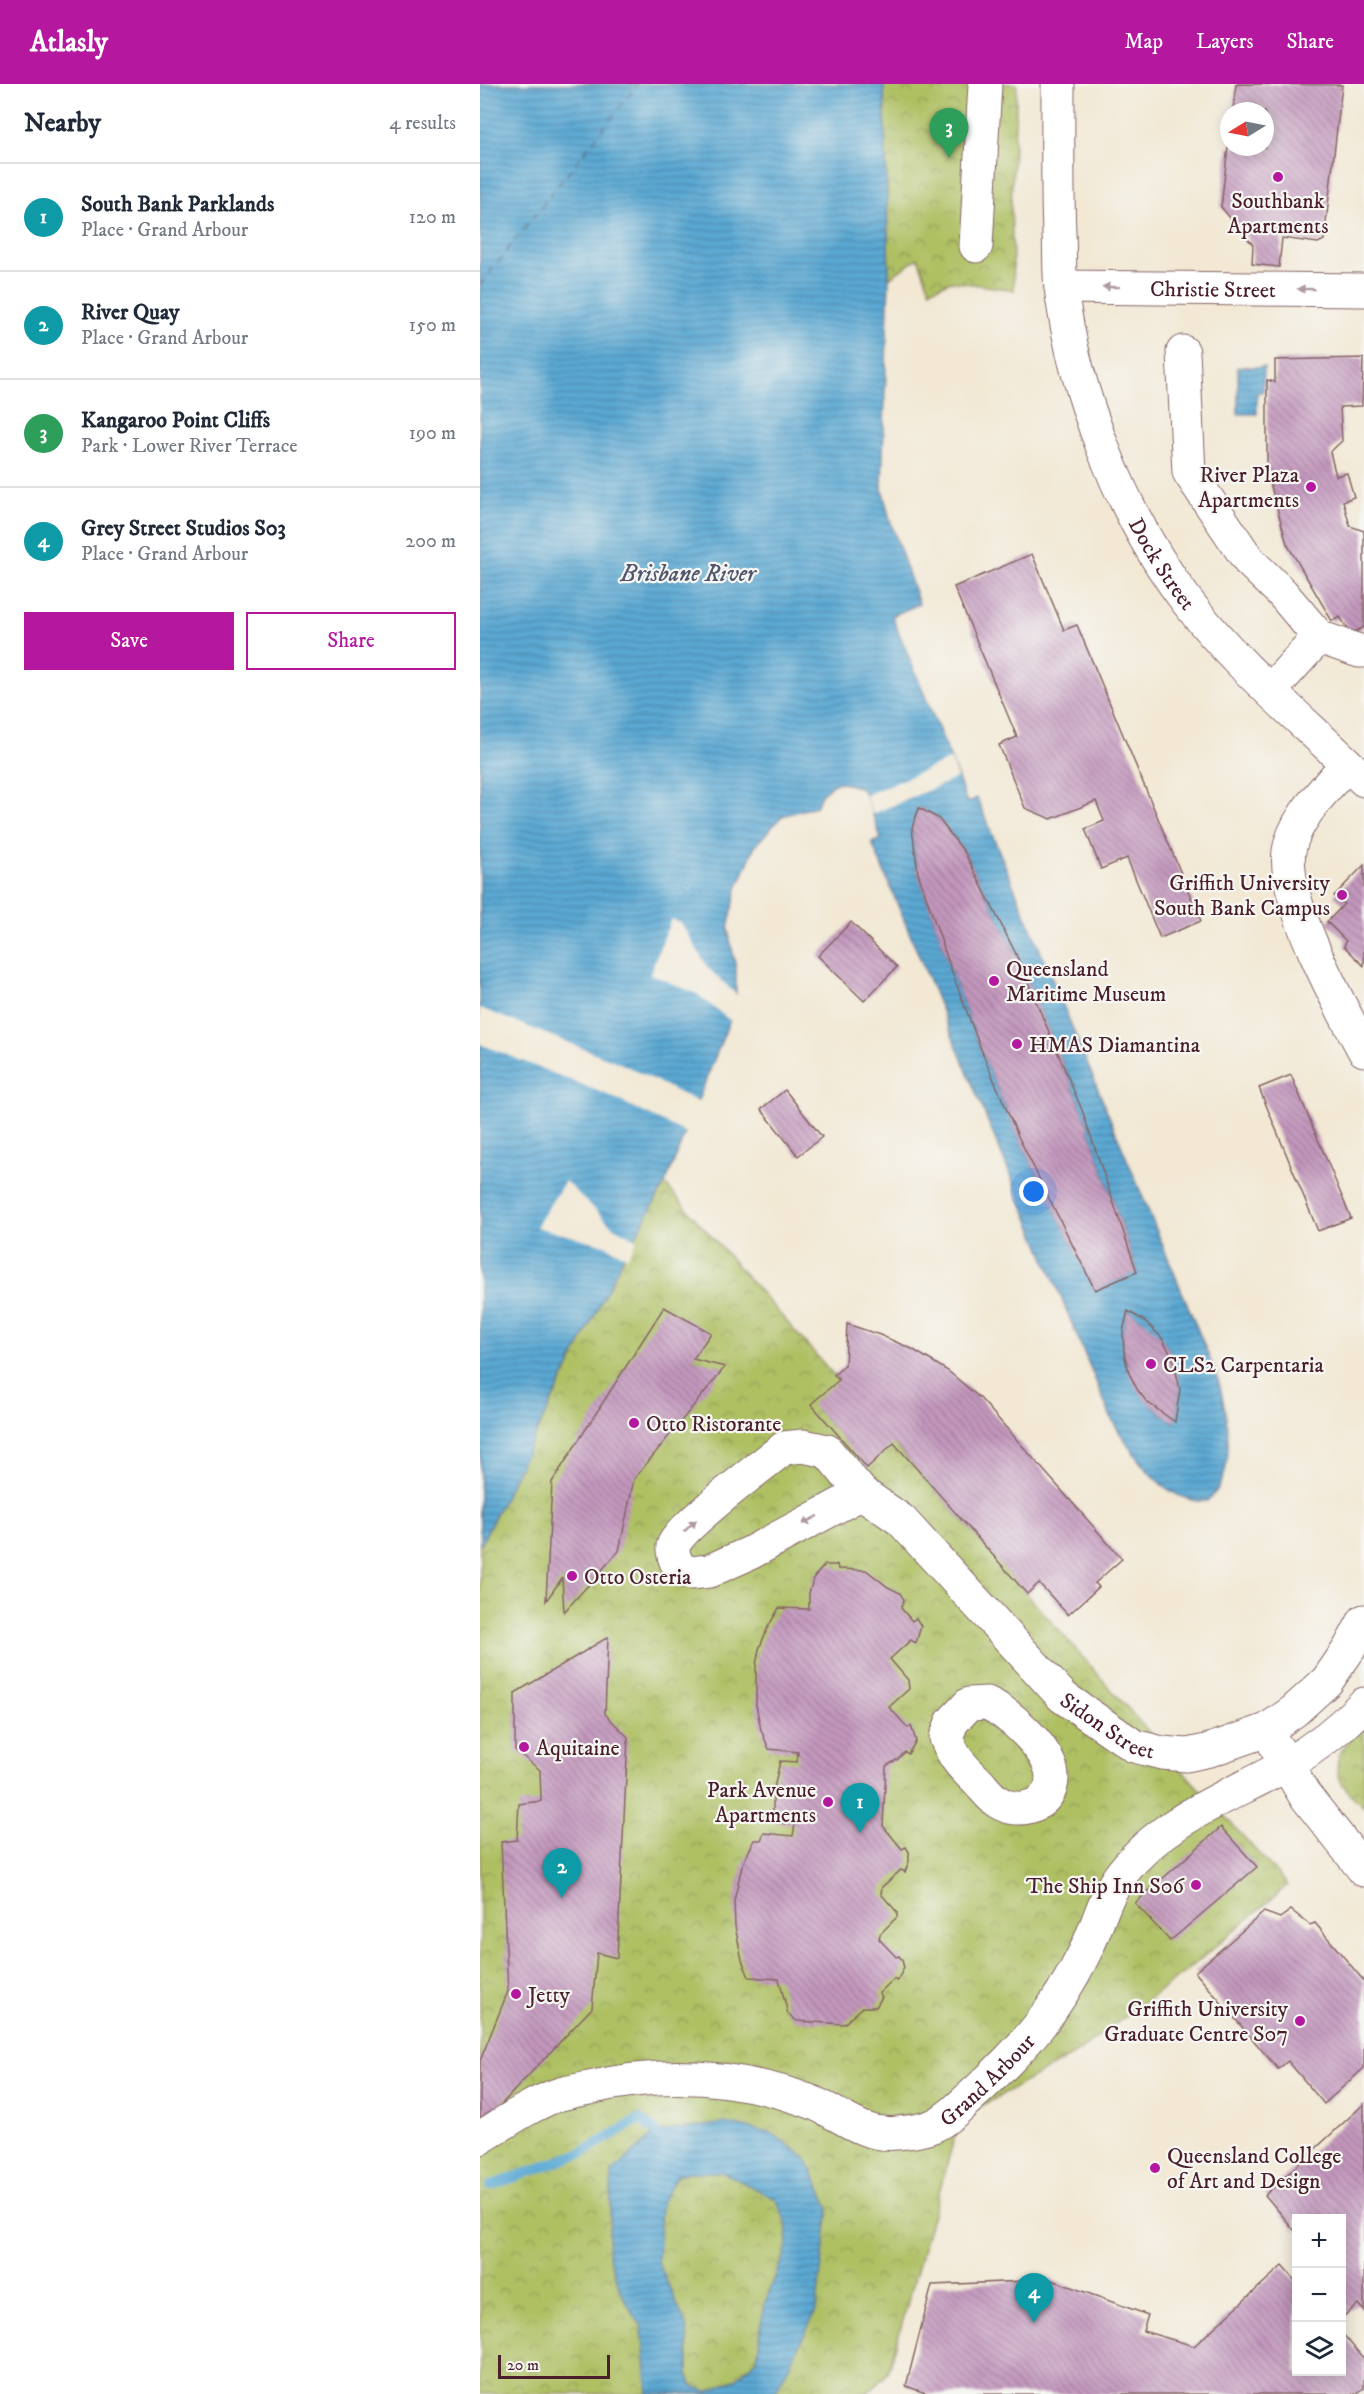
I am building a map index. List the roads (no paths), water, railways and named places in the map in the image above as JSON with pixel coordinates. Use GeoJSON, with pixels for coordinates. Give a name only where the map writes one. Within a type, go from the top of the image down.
{"type":"FeatureCollection","features":[{"type":"Feature","properties":{"kind":"street"},"geometry":{"type":"LineString","coordinates":[[976,246],[983,85],[985,84]]}},
{"type":"Feature","properties":{"kind":"street","name":"Dock Street"},"geometry":{"type":"LineString","coordinates":[[1058,84],[1057,181],[1061,287],[1076,364],[1090,412],[1124,497],[1150,547],[1186,600],[1239,662],[1356,772]]}},
{"type":"Feature","properties":{"kind":"street","name":"Christie Street"},"geometry":{"type":"LineString","coordinates":[[1061,287],[1364,290]]}},
{"type":"Feature","properties":{"kind":"street"},"geometry":{"type":"LineString","coordinates":[[1183,352],[1190,472],[1249,561],[1282,592],[1319,637],[1364,651]]}},
{"type":"Feature","properties":{"kind":"street"},"geometry":{"type":"LineString","coordinates":[[1270,691],[1319,637]]}},
{"type":"Feature","properties":{"kind":"street"},"geometry":{"type":"LineString","coordinates":[[1356,772],[1308,812],[1296,831],[1289,851],[1289,861],[1292,888],[1301,916],[1332,988],[1364,1050]]}},
{"type":"Feature","properties":{"kind":"street","name":"Sidon Street"},"geometry":{"type":"LineString","coordinates":[[862,1493],[750,1553],[709,1571],[691,1573],[679,1568],[673,1554],[674,1544],[688,1527],[784,1448],[803,1446],[827,1451],[862,1493],[901,1520],[1063,1697],[1134,1746],[1156,1752],[1186,1755],[1210,1750],[1267,1730],[1294,1711],[1327,1681],[1349,1649],[1364,1621]]}},
{"type":"Feature","properties":{"kind":"street"},"geometry":{"type":"LineString","coordinates":[[1024,1733],[1063,1697]]}},
{"type":"Feature","properties":{"kind":"street","name":"Grand Arbour"},"geometry":{"type":"LineString","coordinates":[[480,2138],[557,2095],[620,2081],[670,2076],[712,2078],[774,2090],[810,2101],[858,2127],[894,2134],[935,2125],[964,2103],[1030,2039],[1067,1988],[1095,1933],[1106,1899],[1116,1882],[1147,1845],[1180,1820],[1285,1765],[1326,1739],[1364,1704]]}},
{"type":"Feature","properties":{"kind":"street"},"geometry":{"type":"LineString","coordinates":[[1267,1730],[1285,1765],[1304,1794],[1364,1870]]}},
{"type":"Feature","properties":{"kind":"water","name":"Brisbane River"},"geometry":{"type":"Polygon","coordinates":[[[480,84],[884,84],[889,278],[882,488],[890,520],[919,604],[892,616],[967,803],[977,798],[1217,1376],[1227,1424],[1227,1459],[1224,1475],[1217,1489],[1207,1501],[1191,1500],[1176,1494],[1163,1485],[1139,1461],[1112,1420],[872,843],[881,839],[866,795],[859,787],[839,782],[825,791],[817,806],[782,816],[755,846],[737,889],[728,929],[736,968],[736,1004],[665,1184],[621,1262],[480,1546],[480,84]],[[919,808],[912,828],[918,873],[954,978],[984,1057],[1018,1136],[1095,1290],[1137,1271],[1082,1110],[1015,952],[965,853],[938,818],[919,808]],[[1128,1311],[1123,1344],[1130,1375],[1148,1401],[1174,1422],[1178,1404],[1178,1387],[1177,1372],[1172,1358],[1156,1333],[1128,1311]]]}},
{"type":"Feature","properties":{"kind":"water"},"geometry":{"type":"Polygon","coordinates":[[[1238,367],[1264,367],[1263,392],[1257,392],[1257,414],[1238,414],[1238,367]]]}},
{"type":"Feature","properties":{"kind":"water"},"geometry":{"type":"Polygon","coordinates":[[[726,2123],[773,2134],[806,2158],[829,2208],[816,2311],[775,2394],[648,2394],[642,2328],[621,2293],[608,2252],[612,2172],[656,2132],[726,2123]],[[689,2172],[677,2175],[661,2203],[658,2262],[685,2322],[688,2340],[688,2373],[692,2385],[707,2392],[736,2379],[757,2359],[764,2305],[788,2244],[786,2222],[776,2199],[722,2172],[689,2172]]]}},
{"type":"Feature","properties":{"kind":"waterway"},"geometry":{"type":"LineString","coordinates":[[490,2186],[581,2153],[640,2119],[656,2132]]}},
{"type":"Feature","properties":{"kind":"place","name":"Kangaroo Point Cliffs"},"geometry":{"type":"Point","coordinates":[949,158]}},
{"type":"Feature","properties":{"kind":"place","name":"Southbank Apartments"},"geometry":{"type":"Point","coordinates":[1278,177]}},
{"type":"Feature","properties":{"kind":"place","name":"River Plaza Apartments"},"geometry":{"type":"Point","coordinates":[1311,487]}},
{"type":"Feature","properties":{"kind":"place","name":"Griffith University South Bank Campus"},"geometry":{"type":"Point","coordinates":[1342,895]}},
{"type":"Feature","properties":{"kind":"place","name":"Queensland Maritime Museum"},"geometry":{"type":"Point","coordinates":[994,981]}},
{"type":"Feature","properties":{"kind":"place","name":"HMAS Diamantina"},"geometry":{"type":"Point","coordinates":[1017,1044]}},
{"type":"Feature","properties":{"kind":"place","name":"CLS2 Carpentaria"},"geometry":{"type":"Point","coordinates":[1151,1364]}},
{"type":"Feature","properties":{"kind":"place","name":"Otto Ristorante"},"geometry":{"type":"Point","coordinates":[634,1423]}},
{"type":"Feature","properties":{"kind":"place","name":"Otto Osteria"},"geometry":{"type":"Point","coordinates":[572,1576]}},
{"type":"Feature","properties":{"kind":"place","name":"Aquitaine"},"geometry":{"type":"Point","coordinates":[524,1747]}},
{"type":"Feature","properties":{"kind":"place","name":"Park Avenue Apartments"},"geometry":{"type":"Point","coordinates":[828,1802]}},
{"type":"Feature","properties":{"kind":"place","name":"South Bank Parklands"},"geometry":{"type":"Point","coordinates":[860,1833]}},
{"type":"Feature","properties":{"kind":"place","name":"The Ship Inn S06"},"geometry":{"type":"Point","coordinates":[1196,1885]}},
{"type":"Feature","properties":{"kind":"place","name":"River Quay"},"geometry":{"type":"Point","coordinates":[562,1898]}},
{"type":"Feature","properties":{"kind":"place","name":"Jetty"},"geometry":{"type":"Point","coordinates":[516,1994]}},
{"type":"Feature","properties":{"kind":"place","name":"Griffith University Graduate Centre S07"},"geometry":{"type":"Point","coordinates":[1300,2021]}},
{"type":"Feature","properties":{"kind":"place","name":"Queensland College of Art and Design"},"geometry":{"type":"Point","coordinates":[1155,2168]}},
{"type":"Feature","properties":{"kind":"place","name":"Grey Street Studios S03"},"geometry":{"type":"Point","coordinates":[1034,2323]}}]}
